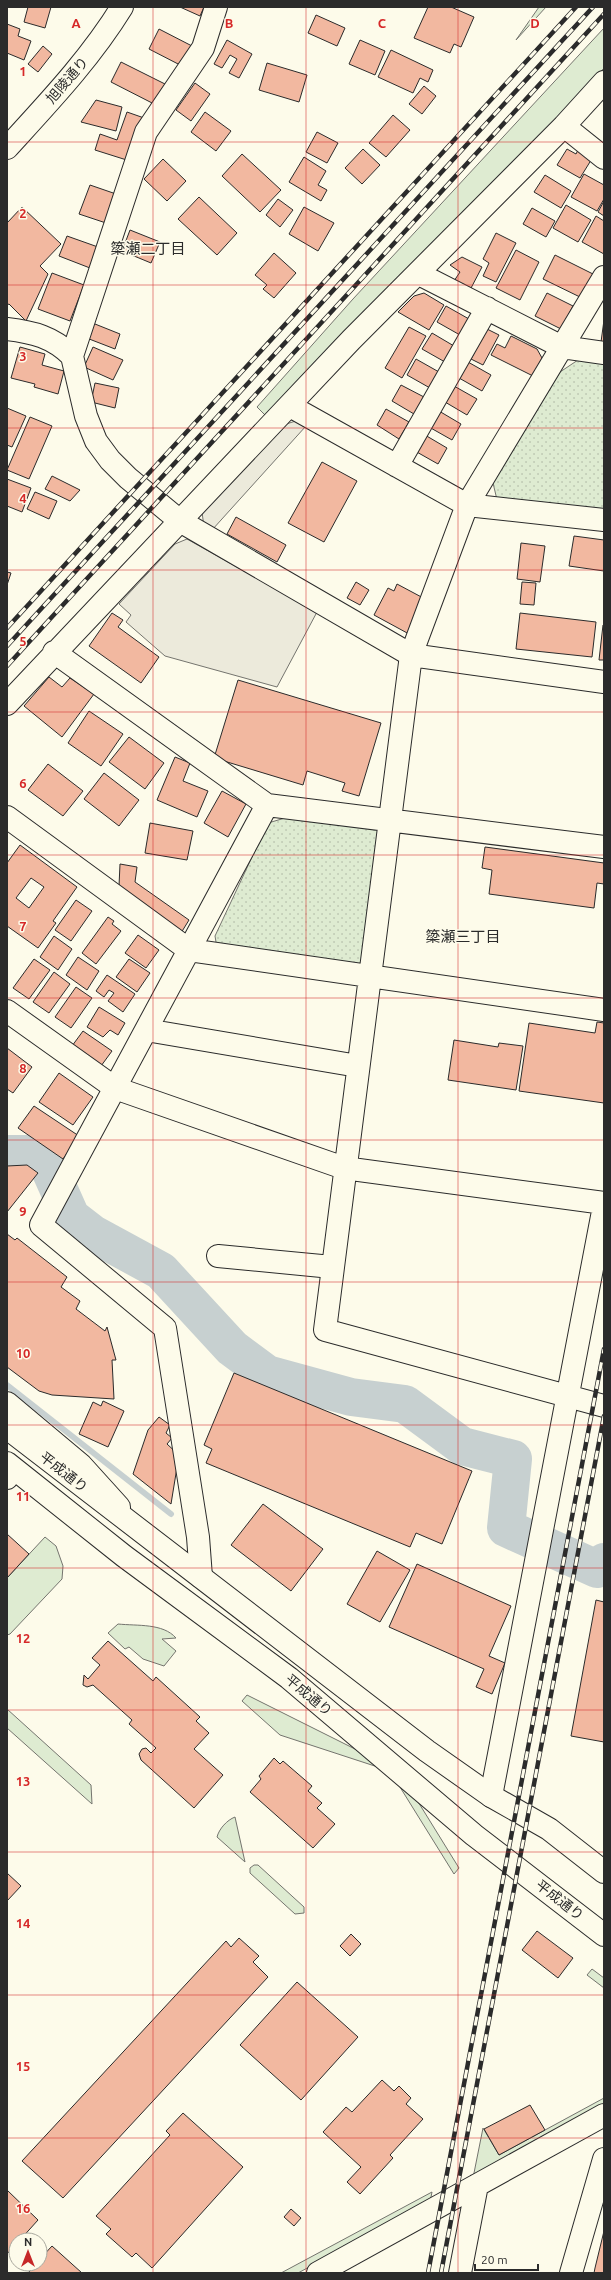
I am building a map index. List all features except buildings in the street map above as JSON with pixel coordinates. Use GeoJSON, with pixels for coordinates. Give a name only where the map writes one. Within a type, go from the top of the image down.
{"type":"FeatureCollection","features":[{"type":"Feature","properties":{"kind":"street","name":"旭陵通り"},"geometry":{"type":"LineString","coordinates":[[7,148],[82,65],[122,7]]}},
{"type":"Feature","properties":{"kind":"street"},"geometry":{"type":"LineString","coordinates":[[216,7],[203,48],[146,132],[72,356],[86,416],[96,441],[110,460],[128,478],[180,521],[411,655],[604,682]]}},
{"type":"Feature","properties":{"kind":"street"},"geometry":{"type":"LineString","coordinates":[[7,704],[54,652],[290,406],[351,340],[419,274],[564,126],[604,82]]}},
{"type":"Feature","properties":{"kind":"street"},"geometry":{"type":"LineString","coordinates":[[564,126],[604,158]]}},
{"type":"Feature","properties":{"kind":"street"},"geometry":{"type":"LineString","coordinates":[[419,274],[562,347],[604,354]]}},
{"type":"Feature","properties":{"kind":"street"},"geometry":{"type":"LineString","coordinates":[[604,276],[467,505],[411,655],[344,1168],[325,1330],[604,1406]]}},
{"type":"Feature","properties":{"kind":"street"},"geometry":{"type":"LineString","coordinates":[[397,466],[487,308]]}},
{"type":"Feature","properties":{"kind":"street"},"geometry":{"type":"LineString","coordinates":[[7,329],[27,331],[50,338],[72,356]]}},
{"type":"Feature","properties":{"kind":"street"},"geometry":{"type":"LineString","coordinates":[[290,406],[467,505],[604,520]]}},
{"type":"Feature","properties":{"kind":"street"},"geometry":{"type":"LineString","coordinates":[[54,652],[267,805],[604,846]]}},
{"type":"Feature","properties":{"kind":"street"},"geometry":{"type":"LineString","coordinates":[[201,1577],[198,1537],[164,1328],[42,1225],[267,805]]}},
{"type":"Feature","properties":{"kind":"street"},"geometry":{"type":"LineString","coordinates":[[7,817],[189,950],[604,1010]]}},
{"type":"Feature","properties":{"kind":"street"},"geometry":{"type":"LineString","coordinates":[[7,1011],[115,1088],[344,1168],[604,1205],[491,1796]]}},
{"type":"Feature","properties":{"kind":"street"},"geometry":{"type":"LineString","coordinates":[[146,1030],[358,1066]]}},
{"type":"Feature","properties":{"kind":"street"},"geometry":{"type":"LineString","coordinates":[[218,1256],[332,1267]]}},
{"type":"Feature","properties":{"kind":"street"},"geometry":{"type":"LineString","coordinates":[[7,1403],[81,1465],[142,1533]]}},
{"type":"Feature","properties":{"kind":"street","name":"平成通り"},"geometry":{"type":"LineString","coordinates":[[7,1428],[414,1742],[491,1796],[549,1829],[604,1872]]}},
{"type":"Feature","properties":{"kind":"street","name":"平成通り"},"geometry":{"type":"LineString","coordinates":[[7,1463],[124,1556],[289,1678],[474,1834],[604,1935]]}},
{"type":"Feature","properties":{"kind":"street"},"geometry":{"type":"LineString","coordinates":[[318,2273],[604,2115]]}},
{"type":"Feature","properties":{"kind":"street"},"geometry":{"type":"LineString","coordinates":[[571,2273],[604,2159]]}},
{"type":"Feature","properties":{"kind":"street"},"geometry":{"type":"LineString","coordinates":[[460,2273],[477,2185]]}},
{"type":"Feature","properties":{"kind":"green space"},"geometry":{"type":"Polygon","coordinates":[[[539,7],[546,7],[516,40],[539,7]]]}},
{"type":"Feature","properties":{"kind":"green space"},"geometry":{"type":"Polygon","coordinates":[[[604,28],[604,68],[527,150],[266,416],[257,407],[353,299],[604,28]]]}},
{"type":"Feature","properties":{"kind":"green space"},"geometry":{"type":"Polygon","coordinates":[[[578,360],[604,363],[604,515],[498,504],[493,483],[560,372],[578,360]]]}},
{"type":"Feature","properties":{"kind":"green space"},"geometry":{"type":"Polygon","coordinates":[[[285,818],[377,828],[383,841],[366,962],[356,969],[217,948],[215,936],[268,823],[285,818]]]}},
{"type":"Feature","properties":{"kind":"green space"},"geometry":{"type":"Polygon","coordinates":[[[45,1537],[56,1546],[63,1566],[62,1579],[10,1634],[7,1635],[7,1578],[45,1537]]]}},
{"type":"Feature","properties":{"kind":"green space"},"geometry":{"type":"Polygon","coordinates":[[[118,1624],[149,1626],[171,1633],[176,1638],[162,1639],[176,1651],[164,1666],[143,1659],[129,1647],[125,1649],[108,1633],[118,1624]]]}},
{"type":"Feature","properties":{"kind":"green space"},"geometry":{"type":"Polygon","coordinates":[[[247,1695],[399,1771],[459,1868],[454,1874],[390,1771],[280,1735],[242,1701],[247,1695]]]}},
{"type":"Feature","properties":{"kind":"green space"},"geometry":{"type":"Polygon","coordinates":[[[7,1709],[91,1785],[92,1804],[7,1728],[7,1709]]]}},
{"type":"Feature","properties":{"kind":"green space"},"geometry":{"type":"Polygon","coordinates":[[[235,1817],[245,1862],[217,1837],[224,1825],[235,1817]]]}},
{"type":"Feature","properties":{"kind":"green space"},"geometry":{"type":"Polygon","coordinates":[[[254,1865],[258,1865],[304,1907],[304,1913],[295,1914],[250,1873],[250,1868],[254,1865]]]}},
{"type":"Feature","properties":{"kind":"green space"},"geometry":{"type":"Polygon","coordinates":[[[592,1969],[604,1978],[604,1988],[587,1975],[592,1969]]]}},
{"type":"Feature","properties":{"kind":"green space"},"geometry":{"type":"Polygon","coordinates":[[[604,2098],[604,2107],[473,2178],[483,2128],[499,2155],[604,2098]]]}},
{"type":"Feature","properties":{"kind":"green space"},"geometry":{"type":"Polygon","coordinates":[[[432,2192],[430,2202],[298,2273],[281,2273],[432,2192]]]}},
{"type":"Feature","properties":{"kind":"shaded area"},"geometry":{"type":"Polygon","coordinates":[[[299,420],[306,426],[212,530],[204,527],[202,512],[283,425],[299,420]]]}},
{"type":"Feature","properties":{"kind":"shaded area"},"geometry":{"type":"Polygon","coordinates":[[[187,539],[317,612],[277,687],[165,656],[126,622],[131,615],[119,604],[175,544],[187,539]]]}},
{"type":"Feature","properties":{"kind":"waterway"},"geometry":{"type":"LineString","coordinates":[[7,1154],[29,1154],[47,1163],[71,1217],[93,1234],[161,1271],[232,1348],[267,1374],[351,1397],[405,1404],[462,1446],[513,1459],[506,1528],[597,1569],[604,1562]]}},
{"type":"Feature","properties":{"kind":"waterway"},"geometry":{"type":"LineString","coordinates":[[7,1385],[171,1514]]}},
{"type":"Feature","properties":{"kind":"railway"},"geometry":{"type":"LineString","coordinates":[[7,628],[576,7]]}},
{"type":"Feature","properties":{"kind":"railway"},"geometry":{"type":"LineString","coordinates":[[7,646],[593,7]]}},
{"type":"Feature","properties":{"kind":"railway"},"geometry":{"type":"LineString","coordinates":[[7,666],[604,14]]}},
{"type":"Feature","properties":{"kind":"railway"},"geometry":{"type":"LineString","coordinates":[[428,2273],[604,1349]]}},
{"type":"Feature","properties":{"kind":"railway"},"geometry":{"type":"LineString","coordinates":[[441,2273],[604,1416]]}},
{"type":"Feature","properties":{"kind":"district","name":"簗瀬二丁目"},"geometry":{"type":"Point","coordinates":[148,249]}},
{"type":"Feature","properties":{"kind":"district","name":"簗瀬三丁目"},"geometry":{"type":"Point","coordinates":[463,937]}}]}
